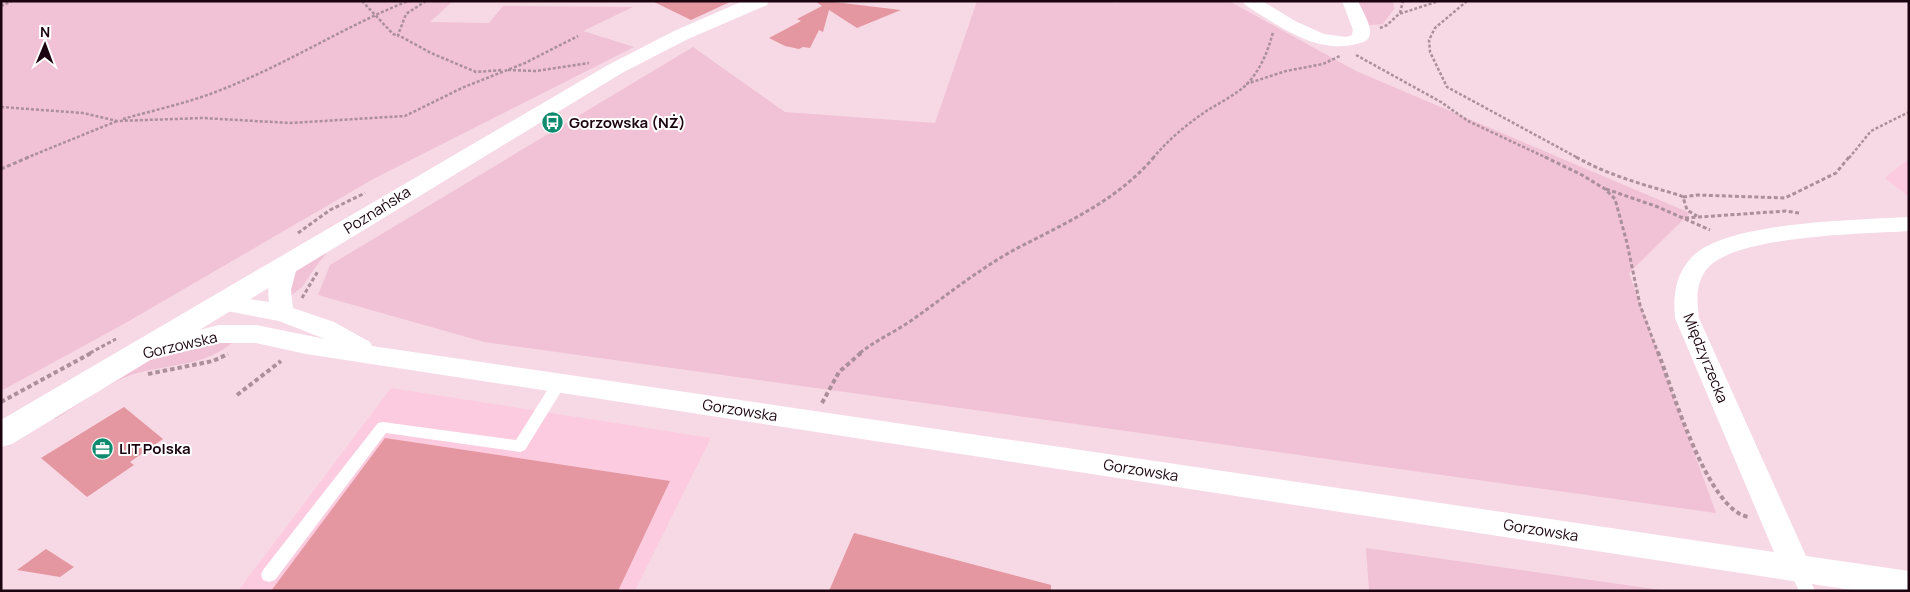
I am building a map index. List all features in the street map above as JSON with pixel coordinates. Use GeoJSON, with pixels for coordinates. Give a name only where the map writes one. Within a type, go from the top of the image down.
{"type":"FeatureCollection","features":[{"type":"Feature","properties":{"kind":"street"},"geometry":{"type":"LineString","coordinates":[[731,12],[751,1]]}},
{"type":"Feature","properties":{"kind":"street","name":"Poznańska"},"geometry":{"type":"LineString","coordinates":[[1,435],[142,365],[224,303],[422,182],[615,69],[731,12],[760,1]]}},
{"type":"Feature","properties":{"kind":"street"},"geometry":{"type":"LineString","coordinates":[[1250,1],[1333,44],[1351,43],[1361,36],[1362,30],[1350,1]]}},
{"type":"Feature","properties":{"kind":"street","name":"Międzyrzecka"},"geometry":{"type":"LineString","coordinates":[[1802,579],[1688,318],[1684,299],[1691,274],[1705,257],[1738,241],[1767,236],[1909,224]]}},
{"type":"Feature","properties":{"kind":"street"},"geometry":{"type":"LineString","coordinates":[[282,313],[279,290],[285,267]]}},
{"type":"Feature","properties":{"kind":"street"},"geometry":{"type":"LineString","coordinates":[[224,303],[256,334]]}},
{"type":"Feature","properties":{"kind":"street","name":"Gorzowska"},"geometry":{"type":"LineString","coordinates":[[224,303],[282,313],[325,328],[372,354]]}},
{"type":"Feature","properties":{"kind":"street","name":"Gorzowska"},"geometry":{"type":"LineString","coordinates":[[142,365],[219,334],[256,334],[306,345],[812,421],[1802,579],[1909,585]]}},
{"type":"Feature","properties":{"kind":"lane"},"geometry":{"type":"LineString","coordinates":[[269,575],[383,427],[520,446],[560,382]]}},
{"type":"Feature","properties":{"kind":"path"},"geometry":{"type":"LineString","coordinates":[[1,6],[12,1]]}},
{"type":"Feature","properties":{"kind":"path"},"geometry":{"type":"LineString","coordinates":[[362,1],[393,34],[476,72],[536,71],[592,62]]}},
{"type":"Feature","properties":{"kind":"path"},"geometry":{"type":"LineString","coordinates":[[1,169],[117,121],[217,92],[278,65],[374,15],[408,1]]}},
{"type":"Feature","properties":{"kind":"path"},"geometry":{"type":"LineString","coordinates":[[399,36],[406,14],[426,1]]}},
{"type":"Feature","properties":{"kind":"path"},"geometry":{"type":"LineString","coordinates":[[1400,14],[1403,1]]}},
{"type":"Feature","properties":{"kind":"path"},"geometry":{"type":"LineString","coordinates":[[1361,36],[1386,25],[1400,14],[1439,1]]}},
{"type":"Feature","properties":{"kind":"path"},"geometry":{"type":"LineString","coordinates":[[1467,1],[1435,28],[1429,40],[1430,52],[1448,87],[1594,167],[1636,183],[1683,197],[1698,195],[1785,198],[1797,194],[1834,175],[1854,148],[1879,125],[1909,112]]}},
{"type":"Feature","properties":{"kind":"path"},"geometry":{"type":"LineString","coordinates":[[1246,85],[1260,67],[1269,48],[1274,31],[1274,14]]}},
{"type":"Feature","properties":{"kind":"path"},"geometry":{"type":"LineString","coordinates":[[1,107],[83,113],[117,121],[203,118],[290,123],[405,116],[464,86],[525,63],[578,36]]}},
{"type":"Feature","properties":{"kind":"path"},"geometry":{"type":"LineString","coordinates":[[812,421],[839,372],[865,349],[911,322],[963,281],[1012,252],[1090,211],[1138,176],[1165,144],[1179,132],[1246,85],[1286,71],[1323,64],[1339,58],[1333,44]]}},
{"type":"Feature","properties":{"kind":"path"},"geometry":{"type":"LineString","coordinates":[[1333,44],[1433,98],[1468,121],[1582,175],[1605,188],[1685,218],[1710,230]]}},
{"type":"Feature","properties":{"kind":"path"},"geometry":{"type":"LineString","coordinates":[[1605,188],[1615,199],[1619,209],[1640,305],[1704,472],[1724,502],[1732,510],[1741,516],[1775,520]]}},
{"type":"Feature","properties":{"kind":"path"},"geometry":{"type":"LineString","coordinates":[[1683,197],[1687,210],[1696,216]]}},
{"type":"Feature","properties":{"kind":"path"},"geometry":{"type":"LineString","coordinates":[[1685,218],[1786,211]]}},
{"type":"Feature","properties":{"kind":"path"},"geometry":{"type":"LineString","coordinates":[[142,365],[213,361],[234,350]]}},
{"type":"Feature","properties":{"kind":"path"},"geometry":{"type":"LineString","coordinates":[[237,395],[281,361]]}},
{"type":"Feature","properties":{"kind":"shaded area"},"geometry":{"type":"Polygon","coordinates":[[[1,1],[453,1],[430,22],[489,23],[503,6],[633,7],[583,31],[634,47],[375,178],[122,325],[1,391],[1,1]]]}},
{"type":"Feature","properties":{"kind":"shaded area"},"geometry":{"type":"Polygon","coordinates":[[[977,1],[1105,1],[1118,3],[1120,1],[1229,1],[1356,71],[1690,213],[1629,273],[1716,513],[484,342],[318,295],[330,265],[693,47],[785,112],[935,123],[977,1]]]}},
{"type":"Feature","properties":{"kind":"shaded area"},"geometry":{"type":"Polygon","coordinates":[[[1350,1],[1393,1],[1394,9],[1383,24],[1361,26],[1350,1]]]}},
{"type":"Feature","properties":{"kind":"shaded area"},"geometry":{"type":"Polygon","coordinates":[[[1909,158],[1909,197],[1885,178],[1909,158]]]}},
{"type":"Feature","properties":{"kind":"shaded area"},"geometry":{"type":"Polygon","coordinates":[[[324,252],[327,253],[302,287],[288,298],[292,276],[297,270],[324,252]]]}},
{"type":"Feature","properties":{"kind":"shaded area"},"geometry":{"type":"Polygon","coordinates":[[[235,340],[212,356],[131,375],[104,388],[159,355],[235,340]]]}},
{"type":"Feature","properties":{"kind":"shaded area"},"geometry":{"type":"Polygon","coordinates":[[[391,388],[711,438],[635,591],[238,591],[391,388]]]}},
{"type":"Feature","properties":{"kind":"shaded area"},"geometry":{"type":"Polygon","coordinates":[[[98,392],[55,419],[54,418],[98,392]]]}},
{"type":"Feature","properties":{"kind":"shaded area"},"geometry":{"type":"Polygon","coordinates":[[[1366,548],[1668,591],[1369,591],[1366,548]]]}},
{"type":"Feature","properties":{"kind":"building"},"geometry":{"type":"Polygon","coordinates":[[[652,1],[732,1],[691,20],[652,1]]]}},
{"type":"Feature","properties":{"kind":"building"},"geometry":{"type":"Polygon","coordinates":[[[815,1],[901,10],[857,28],[829,10],[823,32],[819,30],[810,48],[803,47],[799,49],[785,46],[769,38],[801,21],[797,19],[822,6],[815,1]]]}},
{"type":"Feature","properties":{"kind":"building","name":"LIT Polska"},"geometry":{"type":"Polygon","coordinates":[[[124,407],[163,439],[130,462],[134,465],[87,497],[41,458],[124,407]]]}},
{"type":"Feature","properties":{"kind":"building"},"geometry":{"type":"Polygon","coordinates":[[[385,438],[670,481],[618,591],[271,591],[385,438]]]}},
{"type":"Feature","properties":{"kind":"building"},"geometry":{"type":"Polygon","coordinates":[[[854,533],[1051,585],[1051,591],[829,591],[854,533]]]}},
{"type":"Feature","properties":{"kind":"building"},"geometry":{"type":"Polygon","coordinates":[[[46,549],[74,567],[60,577],[17,570],[46,549]]]}},
{"type":"Feature","properties":{"kind":"place","name":"Gorzowska (NŻ)"},"geometry":{"type":"Point","coordinates":[553,122]}},
{"type":"Feature","properties":{"kind":"place","name":"LIT Polska"},"geometry":{"type":"Point","coordinates":[103,448]}}]}
